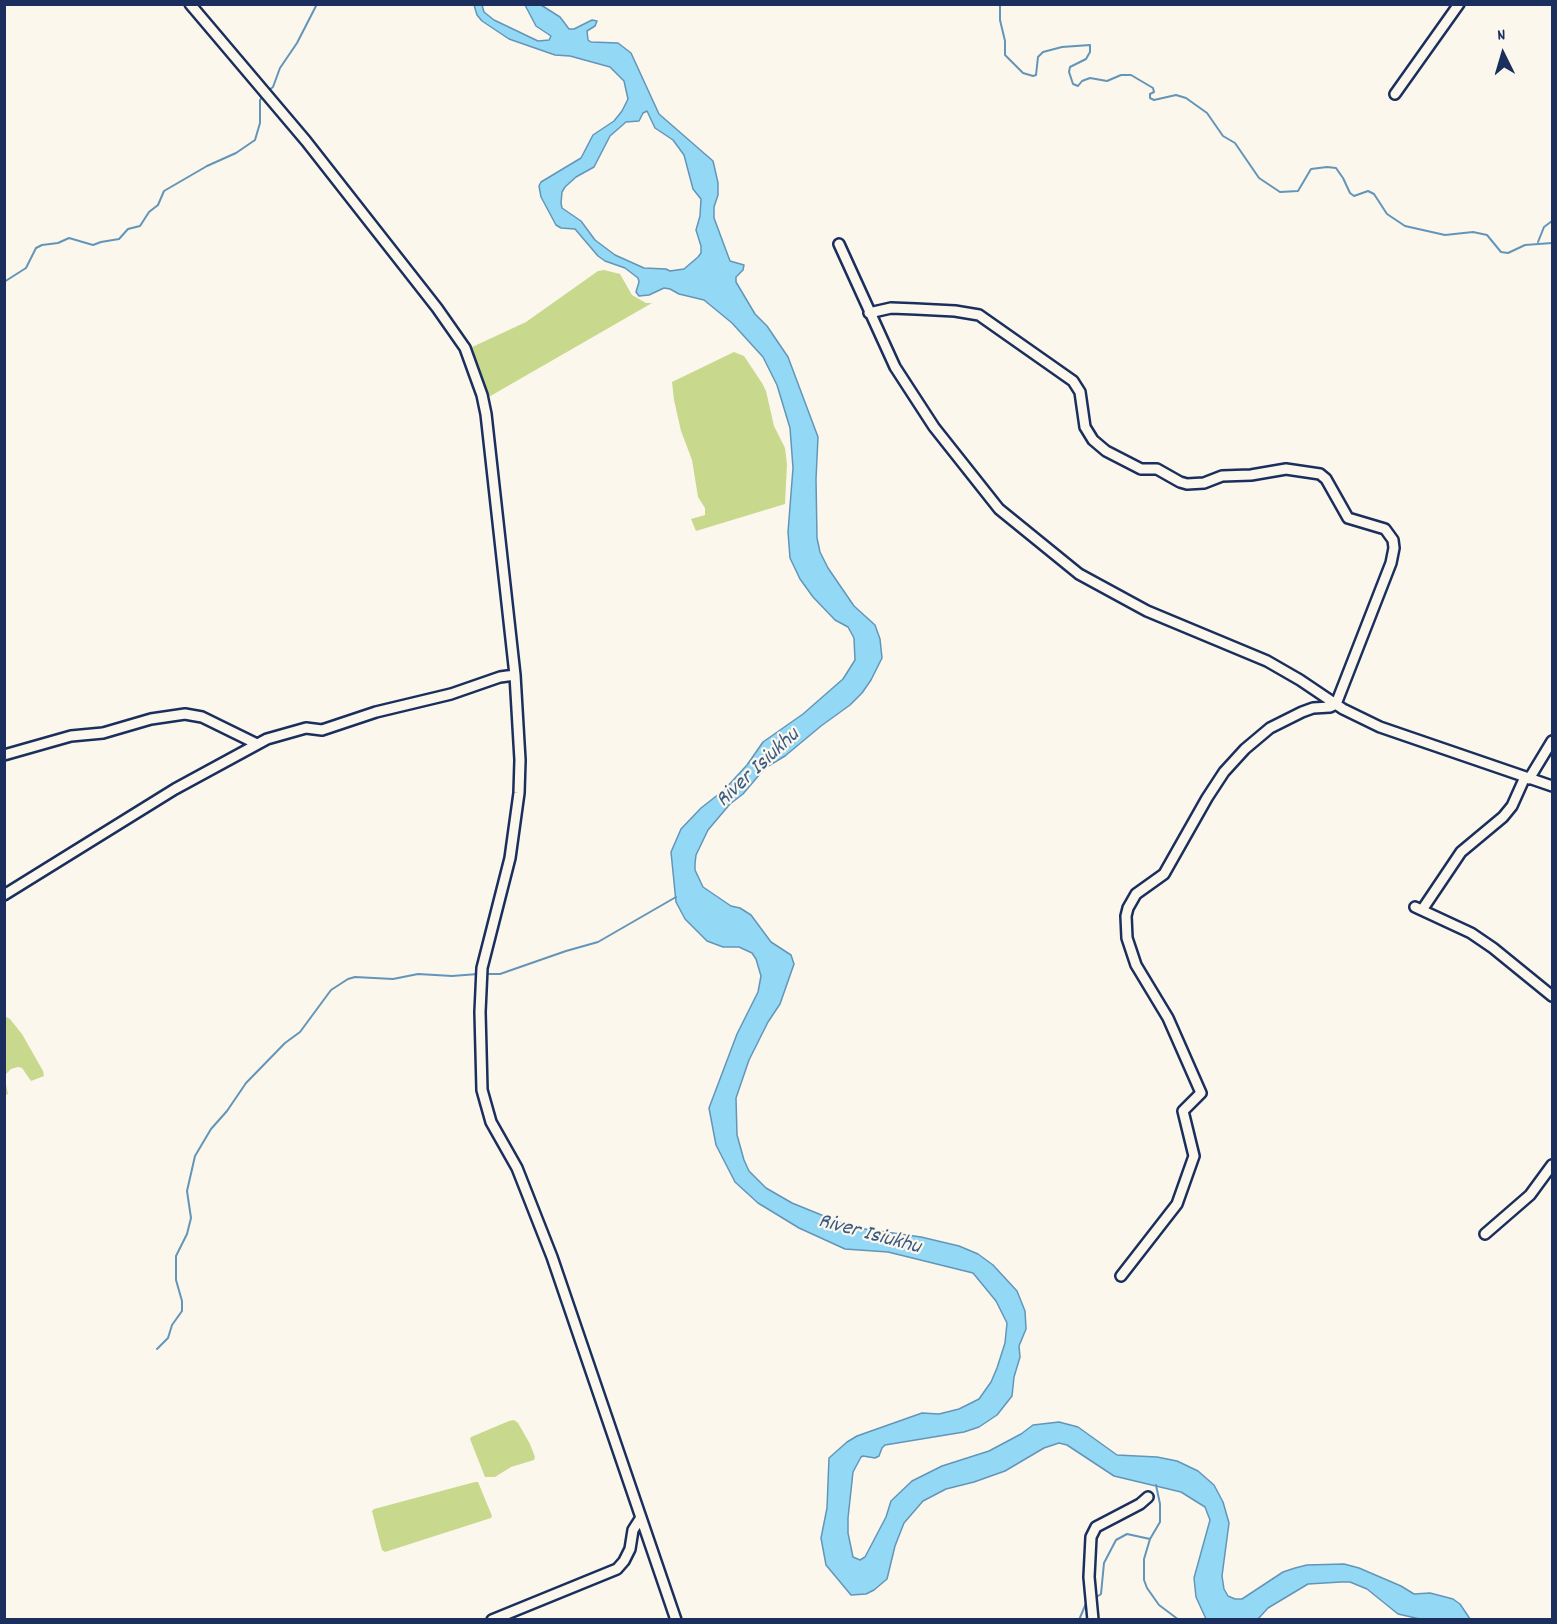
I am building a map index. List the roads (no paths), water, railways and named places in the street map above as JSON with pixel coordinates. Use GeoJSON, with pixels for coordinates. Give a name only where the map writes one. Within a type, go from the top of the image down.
{"type":"FeatureCollection","features":[{"type":"Feature","properties":{"kind":"street"},"geometry":{"type":"LineString","coordinates":[[190,4],[313,150],[437,308],[465,348],[479,383],[486,414],[520,736],[519,793],[510,858],[482,968],[480,1012],[482,1090],[491,1122],[517,1168],[552,1257],[676,1620]]}},
{"type":"Feature","properties":{"kind":"street"},"geometry":{"type":"LineString","coordinates":[[1395,94],[1459,4]]}},
{"type":"Feature","properties":{"kind":"street"},"geometry":{"type":"LineString","coordinates":[[839,244],[895,368],[934,427],[999,509],[1079,574],[1147,610],[1267,662],[1336,704],[1380,727],[1552,786]]}},
{"type":"Feature","properties":{"kind":"street"},"geometry":{"type":"LineString","coordinates":[[869,313],[891,308],[916,309],[963,312],[985,318],[1073,381],[1080,392],[1083,422],[1093,440],[1106,451],[1141,469],[1157,469],[1180,482],[1196,484],[1209,482],[1222,476],[1251,475],[1286,469],[1311,471],[1324,476],[1348,518],[1385,529],[1393,540],[1394,548],[1387,574],[1336,704]]}},
{"type":"Feature","properties":{"kind":"street"},"geometry":{"type":"LineString","coordinates":[[4,895],[167,794],[257,744],[301,729],[322,730],[376,712],[451,694],[500,677],[515,675]]}},
{"type":"Feature","properties":{"kind":"street"},"geometry":{"type":"LineString","coordinates":[[1121,1276],[1177,1204],[1194,1156],[1183,1111],[1201,1093],[1168,1018],[1136,965],[1125,925],[1128,908],[1136,894],[1164,874],[1207,798],[1224,772],[1245,749],[1270,728],[1302,712],[1336,704]]}},
{"type":"Feature","properties":{"kind":"street"},"geometry":{"type":"LineString","coordinates":[[4,755],[72,736],[103,733],[151,719],[185,714],[202,717],[257,744]]}},
{"type":"Feature","properties":{"kind":"street"},"geometry":{"type":"LineString","coordinates":[[1552,741],[1527,778],[1512,806],[1503,817],[1461,852],[1418,909],[1471,933],[1494,948],[1552,996]]}},
{"type":"Feature","properties":{"kind":"street"},"geometry":{"type":"LineString","coordinates":[[1485,1234],[1530,1195],[1552,1165]]}},
{"type":"Feature","properties":{"kind":"street"},"geometry":{"type":"LineString","coordinates":[[1093,1620],[1089,1577],[1091,1537],[1096,1527],[1140,1504],[1148,1497]]}},
{"type":"Feature","properties":{"kind":"street"},"geometry":{"type":"LineString","coordinates":[[492,1620],[617,1569],[630,1549],[633,1530],[640,1519]]}},
{"type":"Feature","properties":{"kind":"water","name":"River Isiukhu"},"geometry":{"type":"Polygon","coordinates":[[[474,5],[482,5],[484,12],[494,20],[538,41],[549,40],[551,36],[536,26],[525,5],[541,5],[560,17],[569,29],[574,29],[592,20],[597,21],[595,26],[587,31],[588,40],[618,43],[631,53],[659,114],[713,161],[718,183],[714,218],[730,261],[744,265],[743,270],[736,277],[736,282],[755,314],[767,326],[788,357],[818,437],[817,538],[820,552],[854,606],[875,625],[880,639],[882,658],[862,693],[785,756],[765,768],[708,830],[696,855],[695,864],[695,870],[703,887],[731,906],[740,908],[751,915],[771,942],[791,955],[794,964],[780,1004],[749,1060],[736,1098],[737,1135],[749,1171],[766,1188],[792,1203],[851,1227],[921,1237],[959,1246],[978,1254],[993,1265],[1017,1291],[1025,1311],[1026,1329],[1019,1346],[1020,1357],[1014,1377],[1012,1396],[997,1415],[979,1427],[964,1432],[885,1445],[879,1456],[875,1458],[861,1457],[853,1472],[848,1518],[848,1533],[853,1557],[860,1560],[865,1557],[886,1517],[891,1501],[912,1481],[942,1466],[989,1451],[1033,1425],[1059,1422],[1078,1427],[1117,1455],[1157,1457],[1177,1461],[1198,1471],[1214,1485],[1223,1502],[1229,1523],[1222,1576],[1224,1589],[1228,1596],[1242,1599],[1283,1572],[1295,1568],[1307,1565],[1344,1564],[1401,1586],[1414,1594],[1430,1593],[1453,1599],[1460,1604],[1470,1619],[1420,1619],[1398,1614],[1367,1589],[1350,1582],[1341,1582],[1308,1584],[1268,1608],[1258,1619],[1206,1619],[1196,1597],[1194,1578],[1210,1520],[1205,1507],[1181,1492],[1114,1476],[1067,1445],[1059,1443],[1044,1448],[1005,1471],[946,1489],[923,1501],[904,1523],[895,1546],[887,1579],[874,1590],[866,1594],[851,1595],[826,1565],[821,1538],[827,1508],[829,1458],[857,1436],[922,1413],[939,1414],[959,1409],[979,1399],[991,1382],[997,1368],[1005,1343],[1007,1323],[996,1301],[973,1273],[888,1252],[845,1249],[799,1228],[758,1203],[735,1182],[716,1145],[709,1108],[737,1034],[758,992],[761,976],[752,953],[739,947],[723,947],[707,941],[685,919],[676,902],[671,852],[681,829],[701,808],[724,790],[747,765],[763,742],[803,714],[843,679],[855,660],[854,638],[848,627],[835,620],[813,597],[800,579],[790,558],[788,532],[793,468],[790,428],[777,385],[763,357],[732,323],[704,300],[664,288],[649,295],[639,296],[636,292],[638,278],[625,268],[598,256],[575,229],[561,228],[556,225],[541,197],[539,186],[541,182],[581,158],[593,135],[614,121],[622,111],[628,99],[624,81],[610,67],[570,56],[555,55],[509,39],[477,15],[474,5]],[[647,111],[643,113],[639,121],[626,122],[610,136],[594,167],[576,177],[565,187],[562,192],[562,208],[581,221],[595,240],[615,255],[644,268],[670,271],[684,269],[701,253],[696,230],[701,199],[693,189],[684,155],[673,140],[655,128],[647,111]]]}},
{"type":"Feature","properties":{"kind":"waterway"},"geometry":{"type":"LineString","coordinates":[[268,91],[273,87],[280,68],[297,43],[317,4]]}},
{"type":"Feature","properties":{"kind":"waterway"},"geometry":{"type":"LineString","coordinates":[[1000,4],[1005,55],[1023,73],[1036,75],[1038,57],[1043,52],[1062,47],[1090,45],[1090,52],[1086,59],[1070,67],[1069,72],[1073,84],[1078,86],[1082,81],[1090,78],[1107,81],[1121,75],[1131,75],[1153,88],[1154,92],[1150,94],[1150,98],[1154,100],[1176,95],[1186,98],[1207,113],[1223,136],[1235,143],[1259,178],[1280,192],[1298,191],[1311,169],[1336,168],[1350,193],[1354,196],[1368,191],[1374,194],[1387,214],[1405,226],[1445,235],[1473,232],[1487,235],[1501,252],[1508,253],[1525,245],[1552,243]]}},
{"type":"Feature","properties":{"kind":"waterway"},"geometry":{"type":"LineString","coordinates":[[4,282],[26,268],[36,248],[42,245],[58,243],[69,238],[93,245],[119,239],[128,229],[140,226],[149,212],[158,205],[164,191],[207,166],[236,153],[255,140],[260,123],[260,100],[263,96]]}},
{"type":"Feature","properties":{"kind":"waterway"},"geometry":{"type":"LineString","coordinates":[[1538,242],[1544,227],[1552,221]]}},
{"type":"Feature","properties":{"kind":"waterway"},"geometry":{"type":"LineString","coordinates":[[487,974],[500,974],[598,942],[676,897]]}},
{"type":"Feature","properties":{"kind":"waterway"},"geometry":{"type":"LineString","coordinates":[[157,1349],[168,1338],[172,1325],[182,1311],[182,1301],[176,1280],[176,1256],[187,1234],[191,1218],[187,1191],[195,1156],[211,1129],[227,1111],[246,1083],[285,1043],[300,1032],[331,990],[348,979],[355,977],[393,979],[418,974],[452,976],[478,974]]}},
{"type":"Feature","properties":{"kind":"waterway"},"geometry":{"type":"LineString","coordinates":[[1156,1485],[1160,1504],[1160,1522],[1150,1539],[1144,1559],[1144,1580],[1159,1605],[1179,1620]]}},
{"type":"Feature","properties":{"kind":"waterway"},"geometry":{"type":"LineString","coordinates":[[1095,1598],[1101,1594],[1104,1563],[1116,1540],[1127,1534],[1150,1539]]}},
{"type":"Feature","properties":{"kind":"waterway"},"geometry":{"type":"LineString","coordinates":[[1079,1620],[1087,1601]]}}]}
